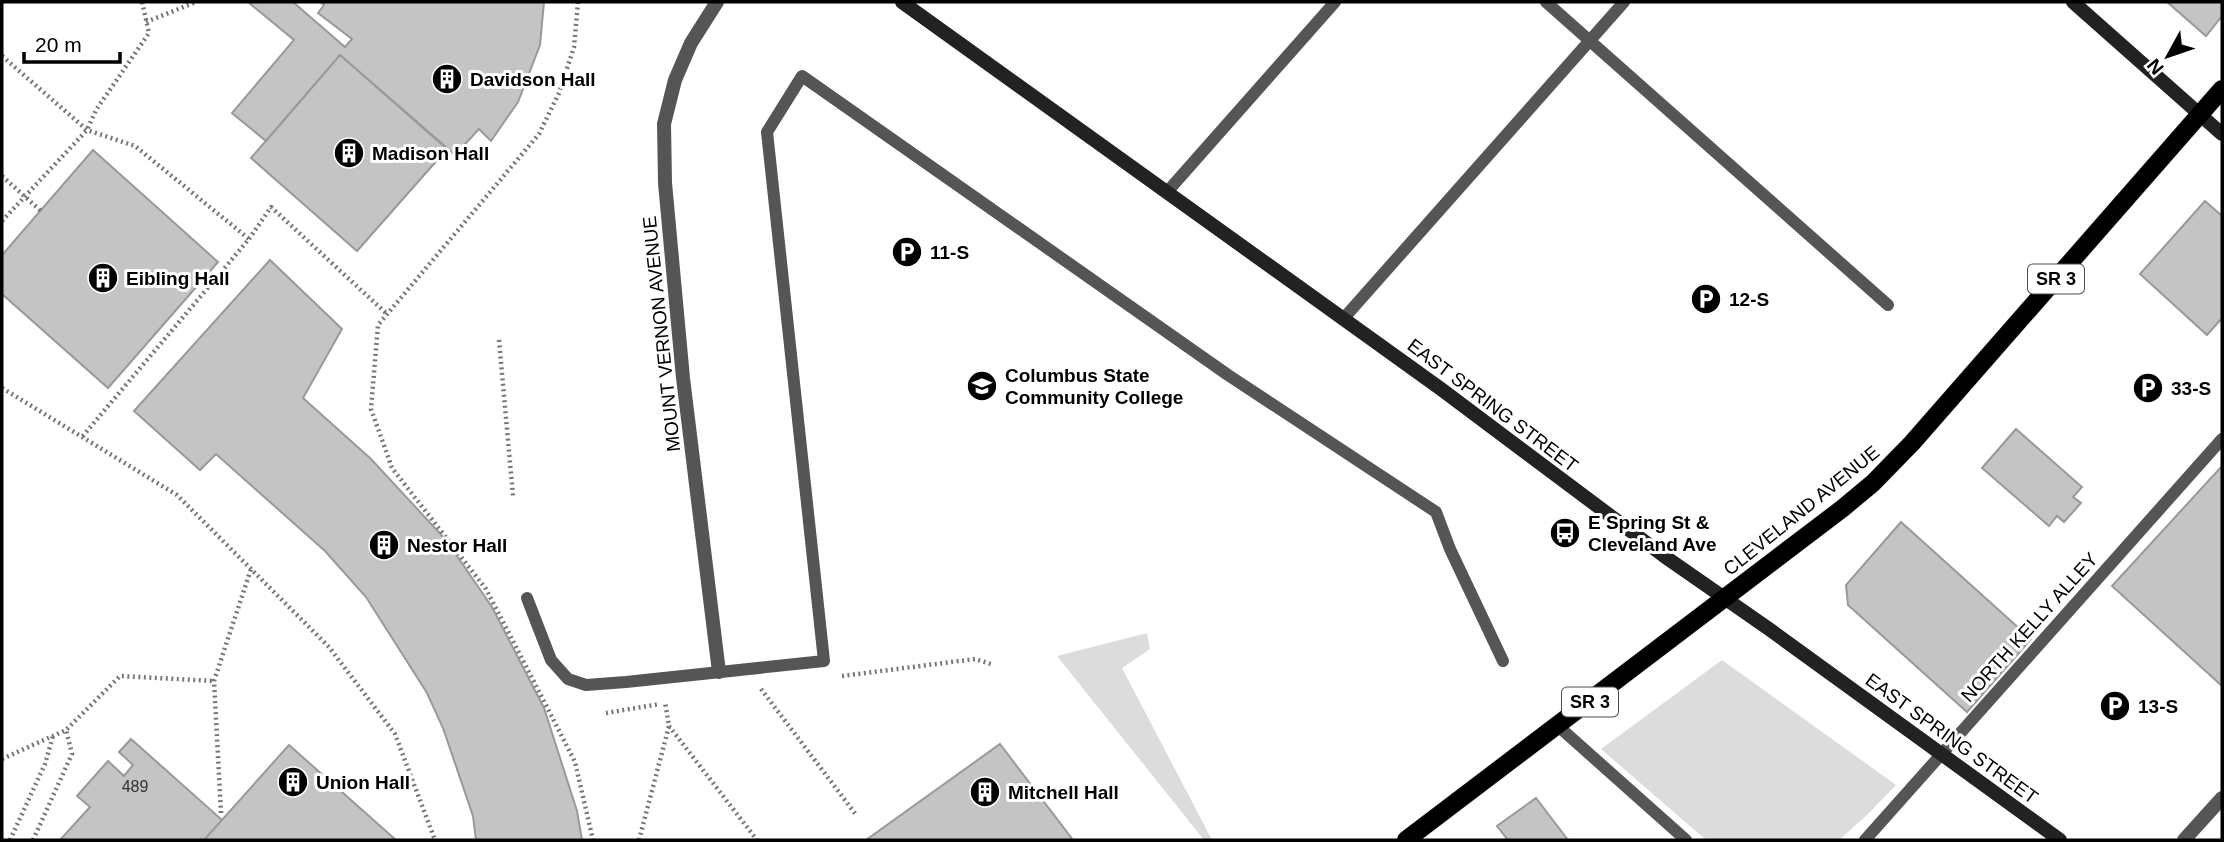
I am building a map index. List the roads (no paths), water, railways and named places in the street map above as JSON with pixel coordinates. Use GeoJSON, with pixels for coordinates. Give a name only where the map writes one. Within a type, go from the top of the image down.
{"type":"FeatureCollection","features":[{"type":"Feature","properties":{"kind":"main road","name":"EAST SPRING STREET"},"geometry":{"type":"LineString","coordinates":[[902,2],[1344,318],[1664,556],[2060,840]]}},
{"type":"Feature","properties":{"kind":"main road"},"geometry":{"type":"LineString","coordinates":[[2073,2],[2222,135]]}},
{"type":"Feature","properties":{"kind":"main road","name":"CLEVELAND AVENUE"},"geometry":{"type":"LineString","coordinates":[[1406,840],[1726,598],[1873,482],[1900,455],[2222,89]]}},
{"type":"Feature","properties":{"kind":"street","name":"MOUNT VERNON AVENUE"},"geometry":{"type":"LineString","coordinates":[[716,2],[691,43],[675,80],[664,124],[665,183],[683,378],[719,672]]}},
{"type":"Feature","properties":{"kind":"street"},"geometry":{"type":"LineString","coordinates":[[2184,840],[2222,798]]}},
{"type":"Feature","properties":{"kind":"lane"},"geometry":{"type":"LineString","coordinates":[[1167,192],[1335,2]]}},
{"type":"Feature","properties":{"kind":"lane"},"geometry":{"type":"LineString","coordinates":[[1546,2],[1888,305]]}},
{"type":"Feature","properties":{"kind":"lane"},"geometry":{"type":"LineString","coordinates":[[1344,318],[1624,2]]}},
{"type":"Feature","properties":{"kind":"lane"},"geometry":{"type":"LineString","coordinates":[[527,598],[551,660],[568,679],[586,685],[824,660],[767,132],[803,76],[1228,375],[1436,512],[1450,549],[1503,661]]}},
{"type":"Feature","properties":{"kind":"lane","name":"NORTH KELLY ALLEY"},"geometry":{"type":"LineString","coordinates":[[1865,840],[2222,439]]}},
{"type":"Feature","properties":{"kind":"lane"},"geometry":{"type":"LineString","coordinates":[[1558,726],[1686,840]]}},
{"type":"Feature","properties":{"kind":"place","name":"Davidson Hall"},"geometry":{"type":"Point","coordinates":[447,79]}},
{"type":"Feature","properties":{"kind":"place","name":"Madison Hall"},"geometry":{"type":"Point","coordinates":[349,153]}},
{"type":"Feature","properties":{"kind":"place","name":"11-S"},"geometry":{"type":"Point","coordinates":[907,252]}},
{"type":"Feature","properties":{"kind":"place","name":"Eibling Hall"},"geometry":{"type":"Point","coordinates":[103,278]}},
{"type":"Feature","properties":{"kind":"place","name":"12-S"},"geometry":{"type":"Point","coordinates":[1706,299]}},
{"type":"Feature","properties":{"kind":"place","name":"Columbus State Community College"},"geometry":{"type":"Point","coordinates":[982,386]}},
{"type":"Feature","properties":{"kind":"place","name":"33-S"},"geometry":{"type":"Point","coordinates":[2148,388]}},
{"type":"Feature","properties":{"kind":"place","name":"E Spring St & Cleveland Ave"},"geometry":{"type":"Point","coordinates":[1565,533]}},
{"type":"Feature","properties":{"kind":"place","name":"Nestor Hall"},"geometry":{"type":"Point","coordinates":[384,545]}},
{"type":"Feature","properties":{"kind":"place","name":"13-S"},"geometry":{"type":"Point","coordinates":[2115,706]}},
{"type":"Feature","properties":{"kind":"place","name":"Union Hall"},"geometry":{"type":"Point","coordinates":[293,782]}},
{"type":"Feature","properties":{"kind":"place","name":"Mitchell Hall"},"geometry":{"type":"Point","coordinates":[985,792]}}]}
